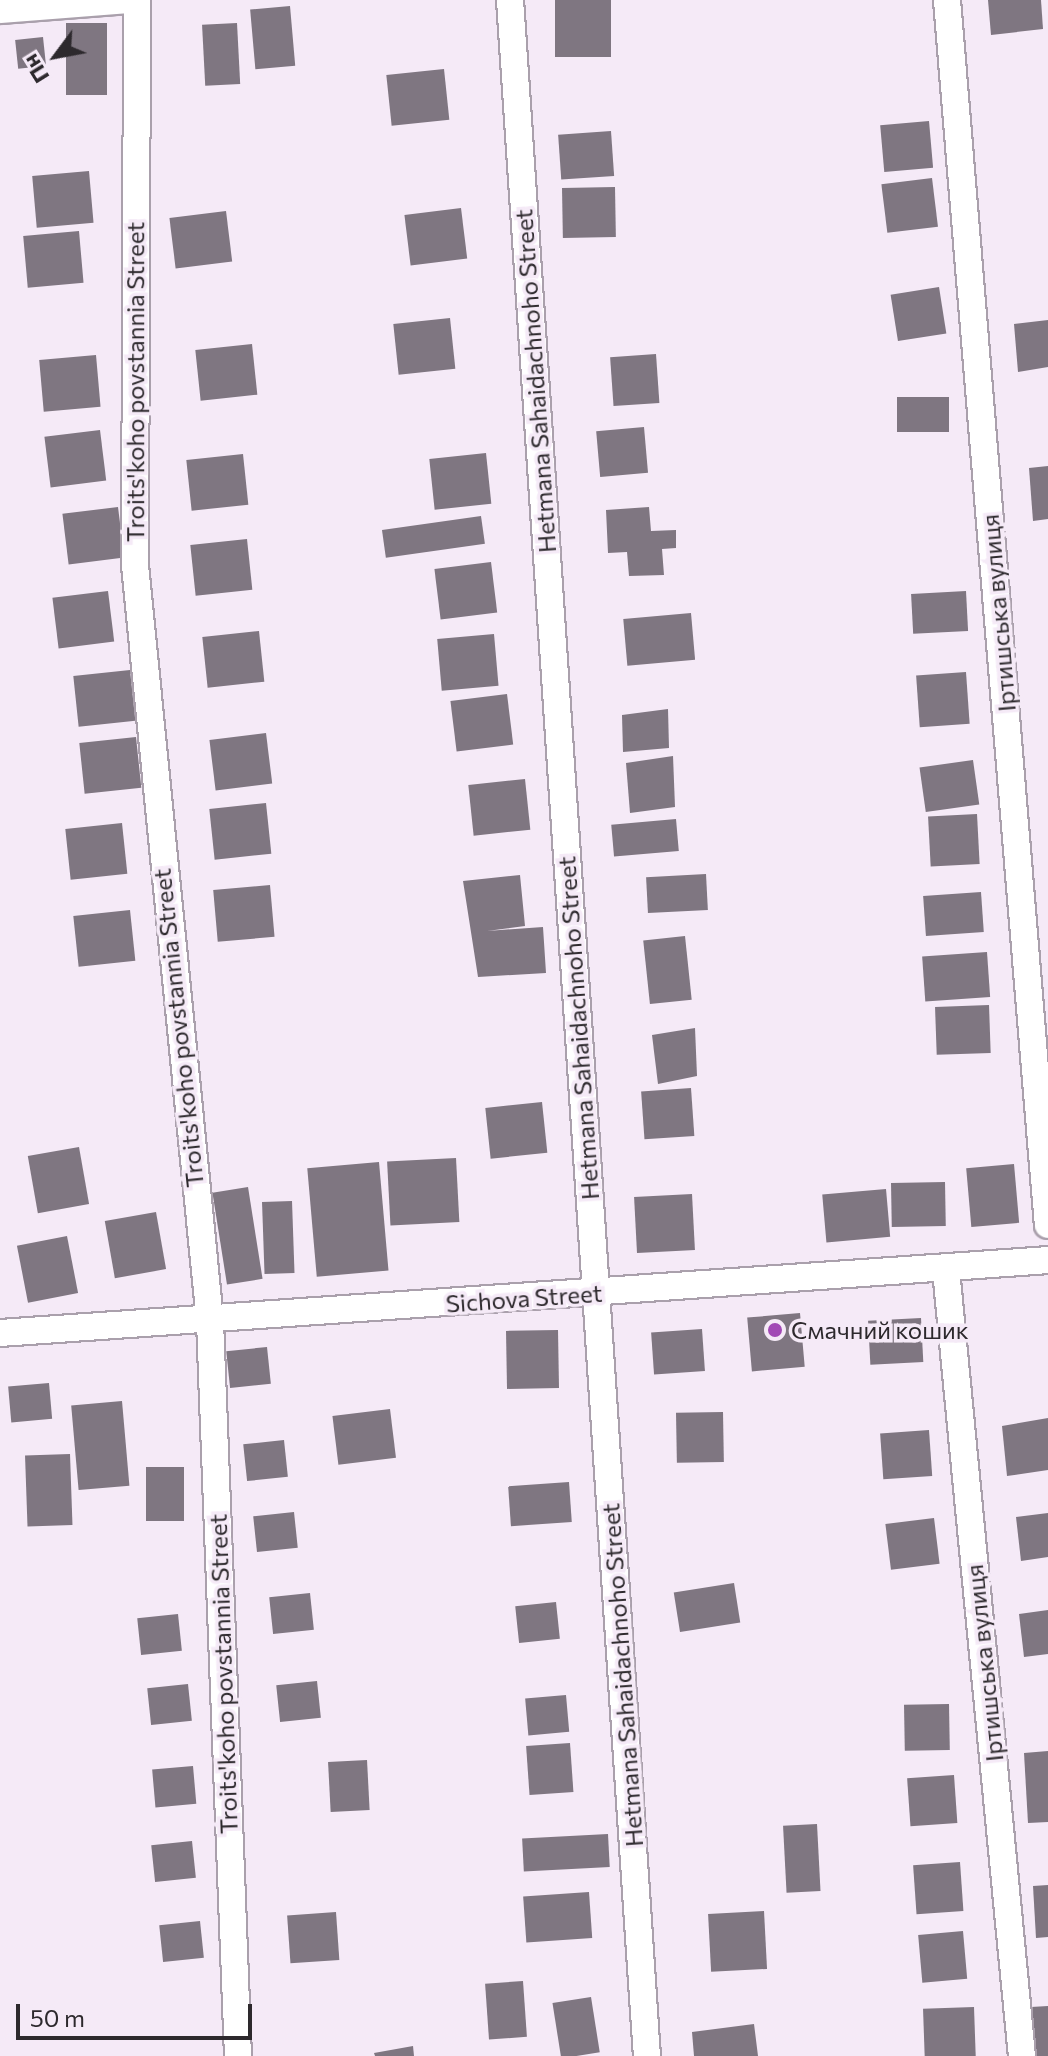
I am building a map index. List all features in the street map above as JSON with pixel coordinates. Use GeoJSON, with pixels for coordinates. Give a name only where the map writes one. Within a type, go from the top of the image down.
{"type":"FeatureCollection","features":[{"type":"Feature","properties":{"kind":"street"},"geometry":{"type":"LineString","coordinates":[[0,10],[129,0]]}},
{"type":"Feature","properties":{"kind":"street","name":"Troits'koho povstannia Street"},"geometry":{"type":"LineString","coordinates":[[137,0],[135,565],[210,1321],[238,2056]]}},
{"type":"Feature","properties":{"kind":"street","name":"Hetmana Sahaidachnoho Street"},"geometry":{"type":"LineString","coordinates":[[510,0],[647,2056]]}},
{"type":"Feature","properties":{"kind":"street","name":"Іртишська вулиця"},"geometry":{"type":"LineString","coordinates":[[947,0],[1048,1225]]}},
{"type":"Feature","properties":{"kind":"street","name":"Sichova Street"},"geometry":{"type":"LineString","coordinates":[[0,1333],[946,1270],[1048,1260]]}},
{"type":"Feature","properties":{"kind":"street","name":"Іртишська вулиця"},"geometry":{"type":"LineString","coordinates":[[946,1270],[1022,2056]]}},
{"type":"Feature","properties":{"kind":"building"},"geometry":{"type":"Polygon","coordinates":[[[555,0],[611,0],[611,57],[555,57],[555,0]]]}},
{"type":"Feature","properties":{"kind":"building"},"geometry":{"type":"Polygon","coordinates":[[[988,0],[1041,0],[1043,29],[991,35],[988,0]]]}},
{"type":"Feature","properties":{"kind":"building"},"geometry":{"type":"Polygon","coordinates":[[[290,6],[295,66],[255,69],[250,9],[290,6]]]}},
{"type":"Feature","properties":{"kind":"building"},"geometry":{"type":"Polygon","coordinates":[[[66,23],[107,23],[107,95],[66,95],[66,23]]]}},
{"type":"Feature","properties":{"kind":"building"},"geometry":{"type":"Polygon","coordinates":[[[237,23],[240,84],[205,86],[202,25],[237,23]]]}},
{"type":"Feature","properties":{"kind":"building"},"geometry":{"type":"Polygon","coordinates":[[[43,37],[46,66],[18,69],[15,40],[43,37]]]}},
{"type":"Feature","properties":{"kind":"building"},"geometry":{"type":"Polygon","coordinates":[[[444,69],[449,120],[392,126],[386,75],[444,69]]]}},
{"type":"Feature","properties":{"kind":"building"},"geometry":{"type":"Polygon","coordinates":[[[929,121],[933,168],[884,172],[880,125],[929,121]]]}},
{"type":"Feature","properties":{"kind":"building"},"geometry":{"type":"Polygon","coordinates":[[[611,131],[614,176],[561,180],[558,135],[611,131]]]}},
{"type":"Feature","properties":{"kind":"building"},"geometry":{"type":"Polygon","coordinates":[[[89,171],[94,223],[37,228],[32,176],[89,171]]]}},
{"type":"Feature","properties":{"kind":"building"},"geometry":{"type":"Polygon","coordinates":[[[932,178],[938,227],[887,233],[881,184],[932,178]]]}},
{"type":"Feature","properties":{"kind":"building"},"geometry":{"type":"Polygon","coordinates":[[[615,187],[616,237],[563,238],[562,188],[615,187]]]}},
{"type":"Feature","properties":{"kind":"building"},"geometry":{"type":"Polygon","coordinates":[[[461,208],[467,259],[411,266],[404,215],[461,208]]]}},
{"type":"Feature","properties":{"kind":"building"},"geometry":{"type":"Polygon","coordinates":[[[226,211],[232,262],[176,269],[169,218],[226,211]]]}},
{"type":"Feature","properties":{"kind":"building"},"geometry":{"type":"Polygon","coordinates":[[[79,231],[84,283],[28,288],[23,236],[79,231]]]}},
{"type":"Feature","properties":{"kind":"building"},"geometry":{"type":"Polygon","coordinates":[[[939,287],[946,333],[898,341],[891,295],[939,287]]]}},
{"type":"Feature","properties":{"kind":"building"},"geometry":{"type":"Polygon","coordinates":[[[450,318],[455,369],[399,375],[393,324],[450,318]]]}},
{"type":"Feature","properties":{"kind":"building"},"geometry":{"type":"Polygon","coordinates":[[[1048,320],[1048,367],[1018,372],[1014,324],[1048,320]]]}},
{"type":"Feature","properties":{"kind":"building"},"geometry":{"type":"Polygon","coordinates":[[[252,344],[257,395],[201,401],[195,350],[252,344]]]}},
{"type":"Feature","properties":{"kind":"building"},"geometry":{"type":"Polygon","coordinates":[[[656,354],[659,403],[614,406],[610,357],[656,354]]]}},
{"type":"Feature","properties":{"kind":"building"},"geometry":{"type":"Polygon","coordinates":[[[96,355],[101,407],[44,412],[39,360],[96,355]]]}},
{"type":"Feature","properties":{"kind":"building"},"geometry":{"type":"Polygon","coordinates":[[[897,397],[949,397],[949,432],[897,432],[897,397]]]}},
{"type":"Feature","properties":{"kind":"building"},"geometry":{"type":"Polygon","coordinates":[[[644,427],[648,473],[600,477],[596,431],[644,427]]]}},
{"type":"Feature","properties":{"kind":"building"},"geometry":{"type":"Polygon","coordinates":[[[100,430],[106,481],[51,487],[44,437],[100,430]]]}},
{"type":"Feature","properties":{"kind":"building"},"geometry":{"type":"Polygon","coordinates":[[[486,453],[491,504],[435,510],[429,459],[486,453]]]}},
{"type":"Feature","properties":{"kind":"building"},"geometry":{"type":"Polygon","coordinates":[[[243,454],[248,505],[192,511],[186,460],[243,454]]]}},
{"type":"Feature","properties":{"kind":"building"},"geometry":{"type":"Polygon","coordinates":[[[1048,466],[1048,519],[1033,521],[1029,468],[1048,466]]]}},
{"type":"Feature","properties":{"kind":"building"},"geometry":{"type":"Polygon","coordinates":[[[118,507],[124,558],[69,564],[62,514],[118,507]]]}},
{"type":"Feature","properties":{"kind":"building"},"geometry":{"type":"Polygon","coordinates":[[[649,507],[651,531],[676,530],[676,548],[662,549],[664,575],[629,576],[627,552],[608,553],[606,510],[649,507]]]}},
{"type":"Feature","properties":{"kind":"building"},"geometry":{"type":"Polygon","coordinates":[[[481,516],[485,544],[386,558],[382,530],[481,516]]]}},
{"type":"Feature","properties":{"kind":"building"},"geometry":{"type":"Polygon","coordinates":[[[247,539],[252,590],[196,596],[190,545],[247,539]]]}},
{"type":"Feature","properties":{"kind":"building"},"geometry":{"type":"Polygon","coordinates":[[[491,562],[497,613],[441,620],[434,569],[491,562]]]}},
{"type":"Feature","properties":{"kind":"building"},"geometry":{"type":"Polygon","coordinates":[[[108,591],[114,642],[59,648],[52,598],[108,591]]]}},
{"type":"Feature","properties":{"kind":"building"},"geometry":{"type":"Polygon","coordinates":[[[966,591],[968,631],[913,634],[911,594],[966,591]]]}},
{"type":"Feature","properties":{"kind":"building"},"geometry":{"type":"Polygon","coordinates":[[[691,613],[695,660],[627,666],[623,619],[691,613]]]}},
{"type":"Feature","properties":{"kind":"building"},"geometry":{"type":"Polygon","coordinates":[[[259,631],[264,682],[208,688],[202,637],[259,631]]]}},
{"type":"Feature","properties":{"kind":"building"},"geometry":{"type":"Polygon","coordinates":[[[494,634],[499,686],[442,691],[437,639],[494,634]]]}},
{"type":"Feature","properties":{"kind":"building"},"geometry":{"type":"Polygon","coordinates":[[[130,670],[135,721],[79,727],[73,676],[130,670]]]}},
{"type":"Feature","properties":{"kind":"building"},"geometry":{"type":"Polygon","coordinates":[[[966,672],[970,724],[920,727],[916,675],[966,672]]]}},
{"type":"Feature","properties":{"kind":"building"},"geometry":{"type":"Polygon","coordinates":[[[507,694],[513,745],[457,752],[450,701],[507,694]]]}},
{"type":"Feature","properties":{"kind":"building"},"geometry":{"type":"Polygon","coordinates":[[[668,709],[669,748],[623,752],[622,715],[668,709]]]}},
{"type":"Feature","properties":{"kind":"building"},"geometry":{"type":"Polygon","coordinates":[[[266,733],[272,784],[216,791],[209,740],[266,733]]]}},
{"type":"Feature","properties":{"kind":"building"},"geometry":{"type":"Polygon","coordinates":[[[136,737],[141,788],[85,794],[79,743],[136,737]]]}},
{"type":"Feature","properties":{"kind":"building"},"geometry":{"type":"Polygon","coordinates":[[[673,756],[675,807],[630,813],[626,763],[673,756]]]}},
{"type":"Feature","properties":{"kind":"building"},"geometry":{"type":"Polygon","coordinates":[[[973,760],[979,805],[926,812],[920,768],[973,760]]]}},
{"type":"Feature","properties":{"kind":"building"},"geometry":{"type":"Polygon","coordinates":[[[525,779],[530,830],[474,836],[468,785],[525,779]]]}},
{"type":"Feature","properties":{"kind":"building"},"geometry":{"type":"Polygon","coordinates":[[[266,803],[271,854],[215,860],[209,809],[266,803]]]}},
{"type":"Feature","properties":{"kind":"building"},"geometry":{"type":"Polygon","coordinates":[[[977,814],[980,864],[931,866],[928,817],[977,814]]]}},
{"type":"Feature","properties":{"kind":"building"},"geometry":{"type":"Polygon","coordinates":[[[676,819],[679,851],[614,857],[611,825],[676,819]]]}},
{"type":"Feature","properties":{"kind":"building"},"geometry":{"type":"Polygon","coordinates":[[[122,823],[127,874],[71,880],[65,829],[122,823]]]}},
{"type":"Feature","properties":{"kind":"building"},"geometry":{"type":"Polygon","coordinates":[[[706,874],[708,910],[648,913],[646,877],[706,874]]]}},
{"type":"Feature","properties":{"kind":"building"},"geometry":{"type":"Polygon","coordinates":[[[520,875],[525,926],[487,931],[543,927],[546,973],[478,977],[463,881],[520,875]]]}},
{"type":"Feature","properties":{"kind":"building"},"geometry":{"type":"Polygon","coordinates":[[[270,885],[275,937],[218,942],[213,890],[270,885]]]}},
{"type":"Feature","properties":{"kind":"building"},"geometry":{"type":"Polygon","coordinates":[[[981,892],[984,932],[926,936],[923,896],[981,892]]]}},
{"type":"Feature","properties":{"kind":"building"},"geometry":{"type":"Polygon","coordinates":[[[130,910],[135,961],[79,967],[73,916],[130,910]]]}},
{"type":"Feature","properties":{"kind":"building"},"geometry":{"type":"Polygon","coordinates":[[[685,936],[692,1000],[650,1004],[643,940],[685,936]]]}},
{"type":"Feature","properties":{"kind":"building"},"geometry":{"type":"Polygon","coordinates":[[[987,952],[990,997],[925,1001],[922,957],[987,952]]]}},
{"type":"Feature","properties":{"kind":"building"},"geometry":{"type":"Polygon","coordinates":[[[989,1005],[991,1053],[937,1055],[935,1007],[989,1005]]]}},
{"type":"Feature","properties":{"kind":"building"},"geometry":{"type":"Polygon","coordinates":[[[695,1028],[697,1076],[658,1084],[652,1035],[695,1028]]]}},
{"type":"Feature","properties":{"kind":"building"},"geometry":{"type":"Polygon","coordinates":[[[691,1088],[694,1136],[644,1139],[641,1091],[691,1088]]]}},
{"type":"Feature","properties":{"kind":"building"},"geometry":{"type":"Polygon","coordinates":[[[542,1102],[547,1153],[491,1159],[485,1108],[542,1102]]]}},
{"type":"Feature","properties":{"kind":"building"},"geometry":{"type":"Polygon","coordinates":[[[79,1147],[89,1204],[38,1213],[28,1156],[79,1147]]]}},
{"type":"Feature","properties":{"kind":"building"},"geometry":{"type":"Polygon","coordinates":[[[456,1158],[459,1222],[390,1226],[387,1162],[456,1158]]]}},
{"type":"Feature","properties":{"kind":"building"},"geometry":{"type":"Polygon","coordinates":[[[379,1162],[388,1271],[317,1277],[307,1168],[379,1162]]]}},
{"type":"Feature","properties":{"kind":"building"},"geometry":{"type":"Polygon","coordinates":[[[1014,1164],[1019,1223],[971,1227],[966,1168],[1014,1164]]]}},
{"type":"Feature","properties":{"kind":"building"},"geometry":{"type":"Polygon","coordinates":[[[945,1182],[946,1226],[892,1227],[891,1183],[945,1182]]]}},
{"type":"Feature","properties":{"kind":"building"},"geometry":{"type":"Polygon","coordinates":[[[248,1187],[263,1279],[227,1284],[212,1193],[248,1187]]]}},
{"type":"Feature","properties":{"kind":"building"},"geometry":{"type":"Polygon","coordinates":[[[886,1189],[890,1237],[826,1242],[822,1195],[886,1189]]]}},
{"type":"Feature","properties":{"kind":"building"},"geometry":{"type":"Polygon","coordinates":[[[692,1194],[695,1250],[637,1253],[634,1197],[692,1194]]]}},
{"type":"Feature","properties":{"kind":"building"},"geometry":{"type":"Polygon","coordinates":[[[292,1201],[295,1273],[265,1274],[262,1202],[292,1201]]]}},
{"type":"Feature","properties":{"kind":"building"},"geometry":{"type":"Polygon","coordinates":[[[156,1212],[166,1269],[115,1278],[105,1221],[156,1212]]]}},
{"type":"Feature","properties":{"kind":"building"},"geometry":{"type":"Polygon","coordinates":[[[67,1236],[78,1293],[28,1303],[17,1246],[67,1236]]]}},
{"type":"Feature","properties":{"kind":"building"},"geometry":{"type":"Polygon","coordinates":[[[800,1313],[805,1367],[752,1371],[747,1318],[800,1313]]]}},
{"type":"Feature","properties":{"kind":"building"},"geometry":{"type":"Polygon","coordinates":[[[921,1318],[923,1362],[870,1365],[868,1321],[921,1318]]]}},
{"type":"Feature","properties":{"kind":"building"},"geometry":{"type":"Polygon","coordinates":[[[702,1329],[705,1371],[654,1374],[651,1333],[702,1329]]]}},
{"type":"Feature","properties":{"kind":"building"},"geometry":{"type":"Polygon","coordinates":[[[558,1330],[559,1388],[507,1389],[506,1331],[558,1330]]]}},
{"type":"Feature","properties":{"kind":"building"},"geometry":{"type":"Polygon","coordinates":[[[267,1347],[271,1384],[230,1388],[226,1351],[267,1347]]]}},
{"type":"Feature","properties":{"kind":"building"},"geometry":{"type":"Polygon","coordinates":[[[49,1383],[52,1419],[11,1422],[8,1387],[49,1383]]]}},
{"type":"Feature","properties":{"kind":"building"},"geometry":{"type":"Polygon","coordinates":[[[122,1401],[129,1486],[79,1490],[71,1405],[122,1401]]]}},
{"type":"Feature","properties":{"kind":"building"},"geometry":{"type":"Polygon","coordinates":[[[390,1409],[396,1458],[338,1465],[332,1416],[390,1409]]]}},
{"type":"Feature","properties":{"kind":"building"},"geometry":{"type":"Polygon","coordinates":[[[723,1412],[724,1462],[677,1463],[676,1413],[723,1412]]]}},
{"type":"Feature","properties":{"kind":"building"},"geometry":{"type":"Polygon","coordinates":[[[1048,1418],[1048,1470],[1007,1476],[1002,1426],[1048,1418]]]}},
{"type":"Feature","properties":{"kind":"building"},"geometry":{"type":"Polygon","coordinates":[[[929,1430],[932,1476],[883,1479],[880,1433],[929,1430]]]}},
{"type":"Feature","properties":{"kind":"building"},"geometry":{"type":"Polygon","coordinates":[[[284,1440],[288,1477],[247,1481],[243,1444],[284,1440]]]}},
{"type":"Feature","properties":{"kind":"building"},"geometry":{"type":"Polygon","coordinates":[[[70,1454],[72,1525],[28,1527],[25,1456],[70,1454]]]}},
{"type":"Feature","properties":{"kind":"building"},"geometry":{"type":"Polygon","coordinates":[[[146,1467],[184,1467],[184,1521],[146,1521],[146,1467]]]}},
{"type":"Feature","properties":{"kind":"building"},"geometry":{"type":"Polygon","coordinates":[[[569,1482],[572,1522],[511,1526],[508,1486],[569,1482]]]}},
{"type":"Feature","properties":{"kind":"building"},"geometry":{"type":"Polygon","coordinates":[[[294,1512],[298,1548],[257,1552],[253,1516],[294,1512]]]}},
{"type":"Feature","properties":{"kind":"building"},"geometry":{"type":"Polygon","coordinates":[[[1048,1513],[1048,1557],[1021,1561],[1016,1517],[1048,1513]]]}},
{"type":"Feature","properties":{"kind":"building"},"geometry":{"type":"Polygon","coordinates":[[[934,1518],[940,1564],[891,1570],[885,1524],[934,1518]]]}},
{"type":"Feature","properties":{"kind":"building"},"geometry":{"type":"Polygon","coordinates":[[[734,1583],[740,1623],[680,1632],[674,1593],[734,1583]]]}},
{"type":"Feature","properties":{"kind":"building"},"geometry":{"type":"Polygon","coordinates":[[[310,1593],[314,1630],[273,1634],[269,1597],[310,1593]]]}},
{"type":"Feature","properties":{"kind":"building"},"geometry":{"type":"Polygon","coordinates":[[[556,1602],[560,1639],[519,1643],[515,1606],[556,1602]]]}},
{"type":"Feature","properties":{"kind":"building"},"geometry":{"type":"Polygon","coordinates":[[[1048,1610],[1048,1654],[1024,1657],[1019,1614],[1048,1610]]]}},
{"type":"Feature","properties":{"kind":"building"},"geometry":{"type":"Polygon","coordinates":[[[178,1614],[182,1651],[141,1655],[137,1618],[178,1614]]]}},
{"type":"Feature","properties":{"kind":"building"},"geometry":{"type":"Polygon","coordinates":[[[317,1681],[321,1718],[280,1722],[276,1685],[317,1681]]]}},
{"type":"Feature","properties":{"kind":"building"},"geometry":{"type":"Polygon","coordinates":[[[188,1684],[192,1721],[151,1725],[147,1688],[188,1684]]]}},
{"type":"Feature","properties":{"kind":"building"},"geometry":{"type":"Polygon","coordinates":[[[566,1695],[569,1732],[528,1735],[525,1699],[566,1695]]]}},
{"type":"Feature","properties":{"kind":"building"},"geometry":{"type":"Polygon","coordinates":[[[949,1704],[950,1750],[905,1751],[904,1705],[949,1704]]]}},
{"type":"Feature","properties":{"kind":"building"},"geometry":{"type":"Polygon","coordinates":[[[570,1743],[573,1792],[530,1795],[526,1746],[570,1743]]]}},
{"type":"Feature","properties":{"kind":"building"},"geometry":{"type":"Polygon","coordinates":[[[1048,1751],[1048,1822],[1028,1823],[1024,1753],[1048,1751]]]}},
{"type":"Feature","properties":{"kind":"building"},"geometry":{"type":"Polygon","coordinates":[[[367,1760],[370,1810],[331,1812],[328,1762],[367,1760]]]}},
{"type":"Feature","properties":{"kind":"building"},"geometry":{"type":"Polygon","coordinates":[[[193,1766],[196,1804],[155,1807],[152,1770],[193,1766]]]}},
{"type":"Feature","properties":{"kind":"building"},"geometry":{"type":"Polygon","coordinates":[[[954,1775],[957,1823],[910,1826],[907,1778],[954,1775]]]}},
{"type":"Feature","properties":{"kind":"building"},"geometry":{"type":"Polygon","coordinates":[[[817,1824],[821,1891],[787,1893],[783,1826],[817,1824]]]}},
{"type":"Feature","properties":{"kind":"building"},"geometry":{"type":"Polygon","coordinates":[[[608,1834],[610,1867],[524,1871],[522,1839],[608,1834]]]}},
{"type":"Feature","properties":{"kind":"building"},"geometry":{"type":"Polygon","coordinates":[[[192,1841],[196,1878],[155,1882],[151,1845],[192,1841]]]}},
{"type":"Feature","properties":{"kind":"building"},"geometry":{"type":"Polygon","coordinates":[[[960,1862],[963,1911],[917,1914],[913,1865],[960,1862]]]}},
{"type":"Feature","properties":{"kind":"building"},"geometry":{"type":"Polygon","coordinates":[[[1048,1885],[1048,1937],[1036,1938],[1033,1886],[1048,1885]]]}},
{"type":"Feature","properties":{"kind":"building"},"geometry":{"type":"Polygon","coordinates":[[[589,1892],[592,1938],[526,1942],[523,1897],[589,1892]]]}},
{"type":"Feature","properties":{"kind":"building"},"geometry":{"type":"Polygon","coordinates":[[[764,1911],[767,1969],[711,1972],[708,1914],[764,1911]]]}},
{"type":"Feature","properties":{"kind":"building"},"geometry":{"type":"Polygon","coordinates":[[[336,1912],[339,1960],[290,1963],[287,1915],[336,1912]]]}},
{"type":"Feature","properties":{"kind":"building"},"geometry":{"type":"Polygon","coordinates":[[[200,1921],[204,1958],[163,1962],[159,1925],[200,1921]]]}},
{"type":"Feature","properties":{"kind":"building"},"geometry":{"type":"Polygon","coordinates":[[[963,1931],[967,1979],[922,1983],[918,1935],[963,1931]]]}},
{"type":"Feature","properties":{"kind":"building"},"geometry":{"type":"Polygon","coordinates":[[[523,1981],[527,2037],[489,2040],[485,1984],[523,1981]]]}},
{"type":"Feature","properties":{"kind":"building"},"geometry":{"type":"Polygon","coordinates":[[[591,1997],[600,2052],[561,2056],[552,2003],[591,1997]]]}},
{"type":"Feature","properties":{"kind":"building"},"geometry":{"type":"Polygon","coordinates":[[[1048,2006],[1048,2056],[1034,2056],[1031,2007],[1048,2006]]]}},
{"type":"Feature","properties":{"kind":"building"},"geometry":{"type":"Polygon","coordinates":[[[974,2007],[976,2056],[925,2056],[923,2009],[974,2007]]]}},
{"type":"Feature","properties":{"kind":"building"},"geometry":{"type":"Polygon","coordinates":[[[754,2024],[758,2056],[694,2056],[692,2032],[754,2024]]]}},
{"type":"Feature","properties":{"kind":"building"},"geometry":{"type":"Polygon","coordinates":[[[413,2046],[414,2056],[375,2056],[374,2053],[413,2046]]]}},
{"type":"Feature","properties":{"kind":"place","name":"Смачний кошик"},"geometry":{"type":"Point","coordinates":[775,1330]}}]}
